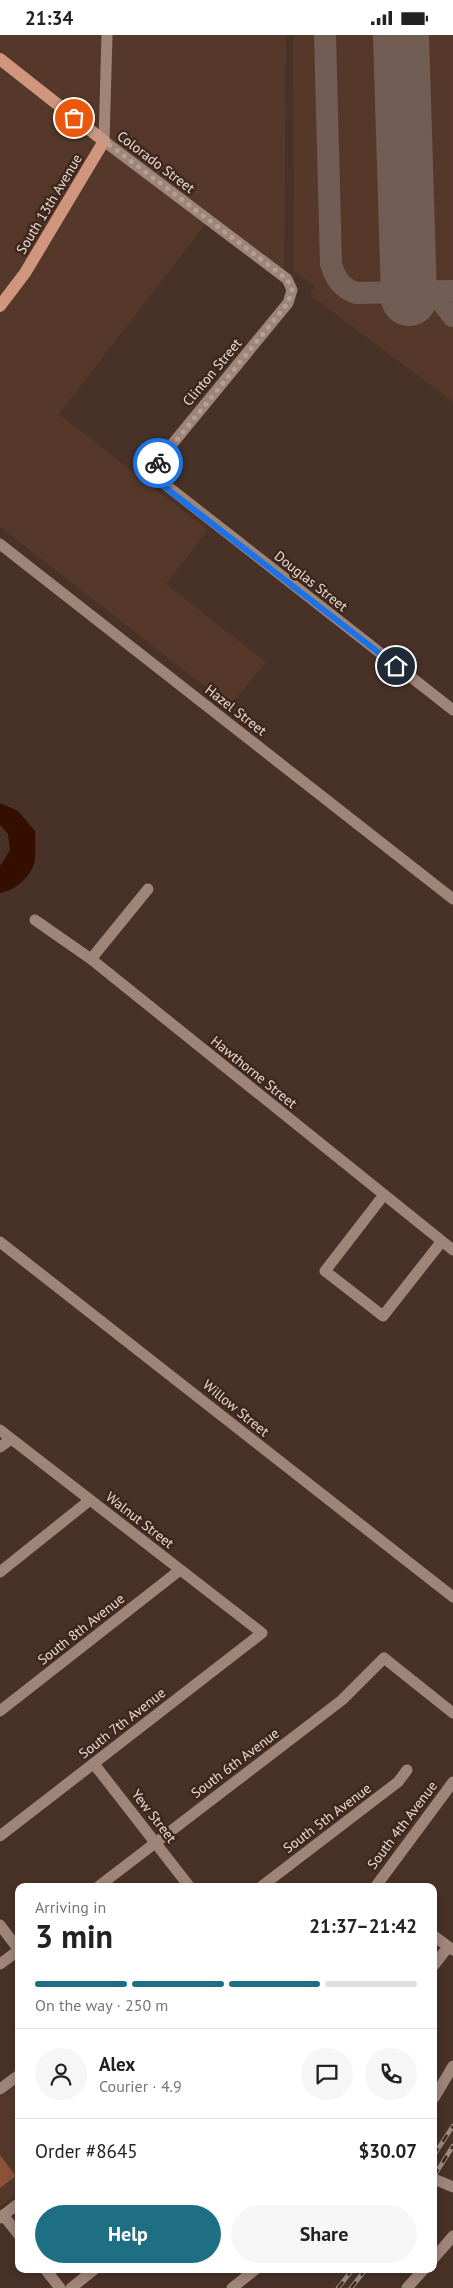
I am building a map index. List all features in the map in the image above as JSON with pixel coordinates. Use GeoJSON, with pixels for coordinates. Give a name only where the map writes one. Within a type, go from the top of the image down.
{"type":"FeatureCollection","features":[{"type":"Feature","properties":{"kind":"main road","name":"Colorado Street"},"geometry":{"type":"LineString","coordinates":[[0,59],[104,141]]}},
{"type":"Feature","properties":{"kind":"main road","name":"South 13th Avenue"},"geometry":{"type":"LineString","coordinates":[[0,306],[25,273],[104,141]]}},
{"type":"Feature","properties":{"kind":"street"},"geometry":{"type":"LineString","coordinates":[[104,141],[107,35]]}},
{"type":"Feature","properties":{"kind":"street","name":"Colorado Street"},"geometry":{"type":"LineString","coordinates":[[104,141],[287,279],[292,290]]}},
{"type":"Feature","properties":{"kind":"street","name":"Clinton Street"},"geometry":{"type":"LineString","coordinates":[[155,472],[160,459],[288,303],[292,290]]}},
{"type":"Feature","properties":{"kind":"street","name":"Douglas Street"},"geometry":{"type":"LineString","coordinates":[[155,472],[161,484],[453,710]]}},
{"type":"Feature","properties":{"kind":"street","name":"Hazel Street"},"geometry":{"type":"LineString","coordinates":[[0,544],[453,899]]}},
{"type":"Feature","properties":{"kind":"street"},"geometry":{"type":"LineString","coordinates":[[91,959],[148,889]]}},
{"type":"Feature","properties":{"kind":"street","name":"Hawthorne Street"},"geometry":{"type":"LineString","coordinates":[[35,920],[91,959],[383,1196],[453,1250]]}},
{"type":"Feature","properties":{"kind":"street"},"geometry":{"type":"LineString","coordinates":[[383,1196],[325,1271],[383,1316],[442,1241]]}},
{"type":"Feature","properties":{"kind":"street","name":"Willow Street"},"geometry":{"type":"LineString","coordinates":[[0,1242],[153,1360],[358,1525],[453,1597]]}},
{"type":"Feature","properties":{"kind":"street","name":"Walnut Street"},"geometry":{"type":"LineString","coordinates":[[0,1430],[262,1633]]}},
{"type":"Feature","properties":{"kind":"street"},"geometry":{"type":"LineString","coordinates":[[0,1447],[11,1439]]}},
{"type":"Feature","properties":{"kind":"street"},"geometry":{"type":"LineString","coordinates":[[0,1572],[90,1500]]}},
{"type":"Feature","properties":{"kind":"street","name":"South 8th Avenue"},"geometry":{"type":"LineString","coordinates":[[0,1711],[180,1570]]}},
{"type":"Feature","properties":{"kind":"street","name":"South 7th Avenue"},"geometry":{"type":"LineString","coordinates":[[0,1836],[262,1633]]}},
{"type":"Feature","properties":{"kind":"street","name":"South 6th Avenue"},"geometry":{"type":"LineString","coordinates":[[104,1883],[342,1700],[384,1658],[453,1713]]}},
{"type":"Feature","properties":{"kind":"street","name":"Yew Street"},"geometry":{"type":"LineString","coordinates":[[94,1764],[188,1883]]}},
{"type":"Feature","properties":{"kind":"street","name":"South 5th Avenue"},"geometry":{"type":"LineString","coordinates":[[266,1883],[398,1782],[408,1770]]}},
{"type":"Feature","properties":{"kind":"street","name":"South 4th Avenue"},"geometry":{"type":"LineString","coordinates":[[378,1883],[453,1782]]}},
{"type":"Feature","properties":{"kind":"street"},"geometry":{"type":"LineString","coordinates":[[0,1925],[15,1945]]}},
{"type":"Feature","properties":{"kind":"street"},"geometry":{"type":"LineString","coordinates":[[437,1937],[451,1949],[437,1962]]}},
{"type":"Feature","properties":{"kind":"street"},"geometry":{"type":"LineString","coordinates":[[0,1964],[15,1953]]}},
{"type":"Feature","properties":{"kind":"street"},"geometry":{"type":"LineString","coordinates":[[437,2093],[453,2066]]}},
{"type":"Feature","properties":{"kind":"street"},"geometry":{"type":"LineString","coordinates":[[0,2089],[15,2078]]}},
{"type":"Feature","properties":{"kind":"street"},"geometry":{"type":"LineString","coordinates":[[437,2180],[453,2187]]}},
{"type":"Feature","properties":{"kind":"street"},"geometry":{"type":"LineString","coordinates":[[15,2206],[2,2217],[15,2231]]}},
{"type":"Feature","properties":{"kind":"street"},"geometry":{"type":"LineString","coordinates":[[437,2255],[453,2236]]}},
{"type":"Feature","properties":{"kind":"street"},"geometry":{"type":"LineString","coordinates":[[48,2273],[60,2288]]}},
{"type":"Feature","properties":{"kind":"street"},"geometry":{"type":"LineString","coordinates":[[71,2288],[91,2273]]}},
{"type":"Feature","properties":{"kind":"street"},"geometry":{"type":"LineString","coordinates":[[232,2288],[251,2273]]}},
{"type":"Feature","properties":{"kind":"street"},"geometry":{"type":"LineString","coordinates":[[407,2288],[420,2273]]}},
{"type":"Feature","properties":{"kind":"shaded area"},"geometry":{"type":"Polygon","coordinates":[[[0,35],[286,35],[284,274],[211,217],[59,414],[208,530],[166,584],[266,662],[230,706],[0,527],[0,35]]]}},
{"type":"Feature","properties":{"kind":"shaded area"},"geometry":{"type":"Polygon","coordinates":[[[293,35],[453,35],[453,402],[310,295],[315,286],[294,271],[293,35]]]}},
{"type":"Feature","properties":{"kind":"shaded area"},"geometry":{"type":"Polygon","coordinates":[[[0,803],[18,811],[35,831],[35,859],[34,865],[23,881],[12,889],[0,893],[0,866],[10,850],[8,834],[0,825],[0,803]]]}},
{"type":"Feature","properties":{"kind":"shaded area"},"geometry":{"type":"Polygon","coordinates":[[[15,2086],[15,2195],[0,2207],[0,2097],[15,2086]]]}},
{"type":"Feature","properties":{"kind":"shaded area"},"geometry":{"type":"Polygon","coordinates":[[[0,2155],[15,2177],[0,2188],[0,2155]]]}},
{"type":"Feature","properties":{"kind":"taxiway"},"geometry":{"type":"LineString","coordinates":[[325,35],[331,264],[335,274],[343,286],[356,293],[453,291]]}},
{"type":"Feature","properties":{"kind":"taxiway"},"geometry":{"type":"LineString","coordinates":[[434,291],[453,316]]}},
{"type":"Feature","properties":{"kind":"runway"},"geometry":{"type":"LineString","coordinates":[[401,35],[409,298]]}},
{"type":"Feature","properties":{"kind":"railway"},"geometry":{"type":"LineString","coordinates":[[437,2150],[453,2126]]}},
{"type":"Feature","properties":{"kind":"railway"},"geometry":{"type":"LineString","coordinates":[[437,2171],[453,2146]]}},
{"type":"Feature","properties":{"kind":"railway"},"geometry":{"type":"LineString","coordinates":[[338,2288],[350,2273]]}},
{"type":"Feature","properties":{"kind":"railway"},"geometry":{"type":"LineString","coordinates":[[351,2288],[363,2273]]}},
{"type":"Feature","properties":{"kind":"way so far"},"geometry":{"type":"LineString","coordinates":[[74,118],[287,279],[291,285],[292,297],[288,303],[158,463]]}},
{"type":"Feature","properties":{"kind":"route"},"geometry":{"type":"LineString","coordinates":[[158,463],[155,472],[161,484],[396,666]]}}]}
